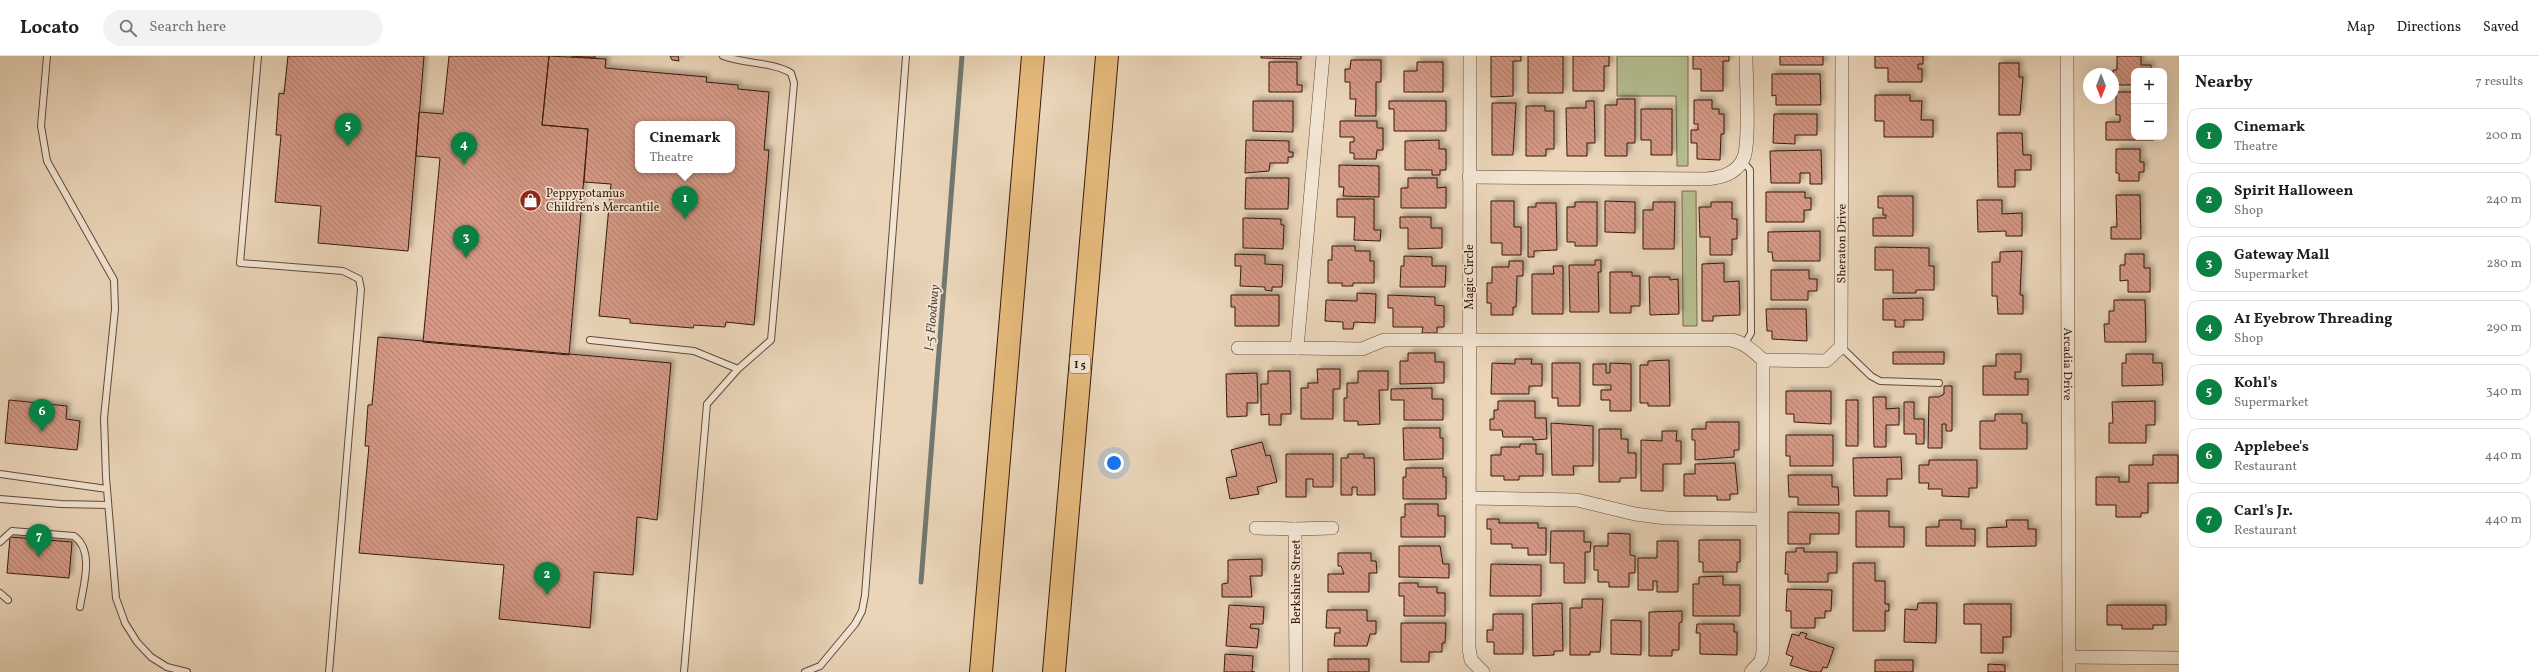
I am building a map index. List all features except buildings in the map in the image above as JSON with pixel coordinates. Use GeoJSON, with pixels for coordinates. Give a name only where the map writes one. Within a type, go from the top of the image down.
{"type":"FeatureCollection","features":[{"type":"Feature","properties":{"kind":"highway"},"geometry":{"type":"LineString","coordinates":[[981,672],[1033,56]]}},
{"type":"Feature","properties":{"kind":"highway","name":"I 5"},"geometry":{"type":"LineString","coordinates":[[1054,672],[1107,56]]}},
{"type":"Feature","properties":{"kind":"street"},"geometry":{"type":"LineString","coordinates":[[1297,348],[1323,56]]}},
{"type":"Feature","properties":{"kind":"street","name":"Magic Circle"},"geometry":{"type":"LineString","coordinates":[[1470,56],[1468,340],[1469,650],[1471,660],[1483,672]]}},
{"type":"Feature","properties":{"kind":"street"},"geometry":{"type":"LineString","coordinates":[[1469,177],[1706,179],[1730,173],[1742,160],[1745,145],[1746,56]]}},
{"type":"Feature","properties":{"kind":"street","name":"Sheraton Drive"},"geometry":{"type":"LineString","coordinates":[[1841,346],[1842,56]]}},
{"type":"Feature","properties":{"kind":"street","name":"Arcadia Drive"},"geometry":{"type":"LineString","coordinates":[[2067,56],[2069,672]]}},
{"type":"Feature","properties":{"kind":"street"},"geometry":{"type":"LineString","coordinates":[[1238,348],[1362,349],[1384,340],[1731,340],[1744,345],[1763,360],[1826,361],[1841,346]]}},
{"type":"Feature","properties":{"kind":"street"},"geometry":{"type":"LineString","coordinates":[[1751,672],[1757,667],[1763,652],[1763,360]]}},
{"type":"Feature","properties":{"kind":"street"},"geometry":{"type":"LineString","coordinates":[[1469,498],[1577,500],[1651,517],[1762,519]]}},
{"type":"Feature","properties":{"kind":"street"},"geometry":{"type":"LineString","coordinates":[[1256,528],[1295,529]]}},
{"type":"Feature","properties":{"kind":"street","name":"Berkshire Street"},"geometry":{"type":"LineString","coordinates":[[1296,672],[1295,529],[1332,528]]}},
{"type":"Feature","properties":{"kind":"street"},"geometry":{"type":"LineString","coordinates":[[2069,657],[2179,658]]}},
{"type":"Feature","properties":{"kind":"lane"},"geometry":{"type":"LineString","coordinates":[[47,56],[41,126],[47,161],[114,280],[115,309],[104,418],[108,505],[116,598],[125,623],[137,642],[151,657],[167,667],[187,672]]}},
{"type":"Feature","properties":{"kind":"lane"},"geometry":{"type":"LineString","coordinates":[[258,56],[240,263],[343,271],[359,279],[361,289],[329,672]]}},
{"type":"Feature","properties":{"kind":"lane"},"geometry":{"type":"LineString","coordinates":[[684,672],[707,404],[738,370],[771,340],[794,83],[791,73],[780,66],[757,65],[723,56]]}},
{"type":"Feature","properties":{"kind":"lane"},"geometry":{"type":"LineString","coordinates":[[805,672],[820,666],[855,624],[862,611],[865,595],[906,56]]}},
{"type":"Feature","properties":{"kind":"lane"},"geometry":{"type":"LineString","coordinates":[[1742,160],[1750,170],[1751,333],[1744,345]]}},
{"type":"Feature","properties":{"kind":"lane"},"geometry":{"type":"LineString","coordinates":[[590,340],[694,351],[738,370]]}},
{"type":"Feature","properties":{"kind":"lane"},"geometry":{"type":"LineString","coordinates":[[1841,346],[1870,376],[1880,381],[1939,383]]}},
{"type":"Feature","properties":{"kind":"lane"},"geometry":{"type":"LineString","coordinates":[[0,474],[107,489]]}},
{"type":"Feature","properties":{"kind":"lane"},"geometry":{"type":"LineString","coordinates":[[0,499],[61,504],[108,505]]}},
{"type":"Feature","properties":{"kind":"lane"},"geometry":{"type":"LineString","coordinates":[[0,542],[12,531],[74,536],[82,541],[87,555],[80,607]]}},
{"type":"Feature","properties":{"kind":"lane"},"geometry":{"type":"LineString","coordinates":[[0,593],[8,600]]}},
{"type":"Feature","properties":{"kind":"green space"},"geometry":{"type":"Polygon","coordinates":[[[1617,56],[1688,56],[1688,166],[1677,166],[1676,96],[1617,96],[1617,56]]]}},
{"type":"Feature","properties":{"kind":"green space"},"geometry":{"type":"Polygon","coordinates":[[[1682,191],[1696,191],[1697,326],[1683,326],[1682,191]]]}},
{"type":"Feature","properties":{"kind":"waterway","name":"I-5 Floodway"},"geometry":{"type":"LineString","coordinates":[[921,582],[962,56]]}},
{"type":"Feature","properties":{"kind":"place","name":"Kohl's"},"geometry":{"type":"Point","coordinates":[348,146]}},
{"type":"Feature","properties":{"kind":"place","name":"A1 Eyebrow Threading"},"geometry":{"type":"Point","coordinates":[464,165]}},
{"type":"Feature","properties":{"kind":"place","name":"Peppypotamus Children's Mercantile"},"geometry":{"type":"Point","coordinates":[530,200]}},
{"type":"Feature","properties":{"kind":"place","name":"Cinemark"},"geometry":{"type":"Point","coordinates":[685,219]}},
{"type":"Feature","properties":{"kind":"place","name":"Gateway Mall"},"geometry":{"type":"Point","coordinates":[466,258]}},
{"type":"Feature","properties":{"kind":"place","name":"Applebee's"},"geometry":{"type":"Point","coordinates":[42,432]}},
{"type":"Feature","properties":{"kind":"place","name":"Carl's Jr."},"geometry":{"type":"Point","coordinates":[39,557]}},
{"type":"Feature","properties":{"kind":"place","name":"Spirit Halloween"},"geometry":{"type":"Point","coordinates":[547,595]}}]}
